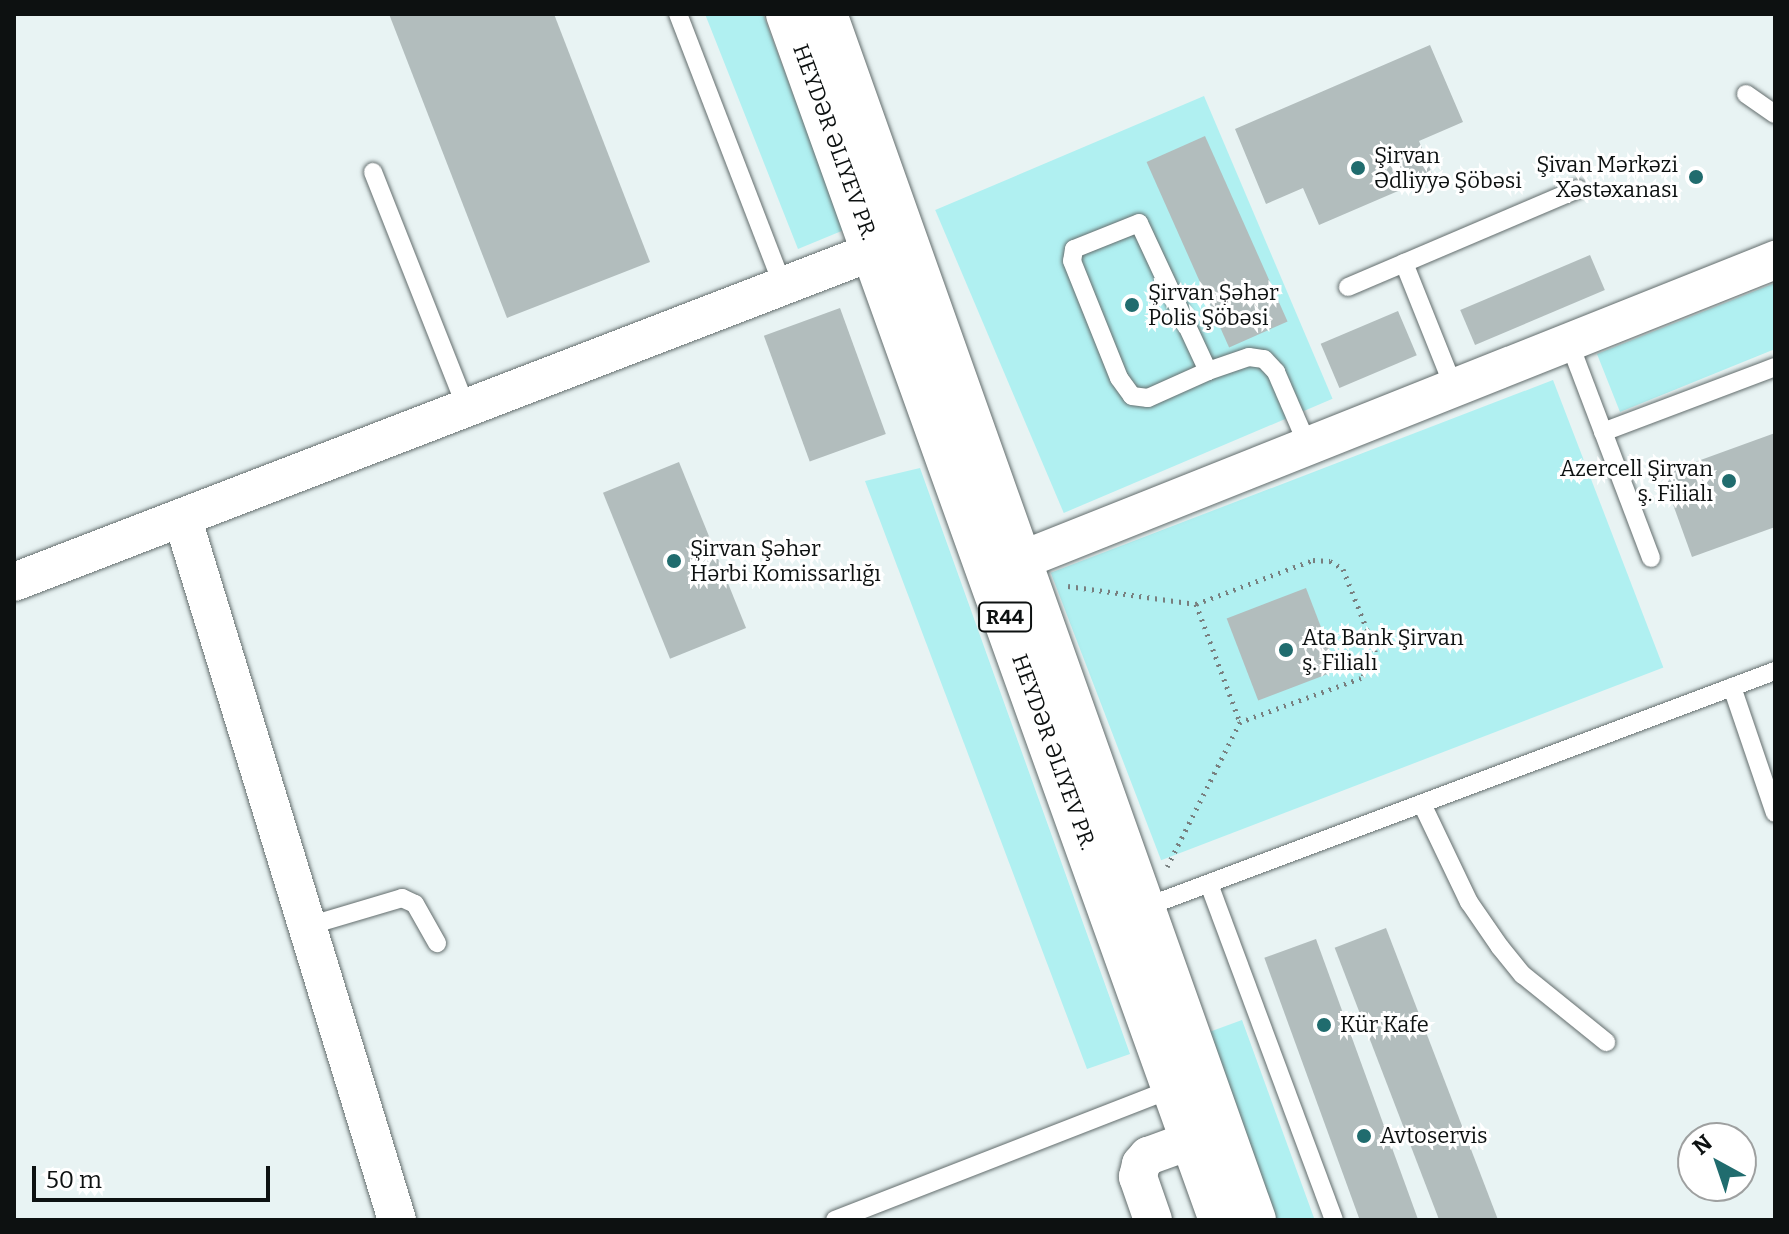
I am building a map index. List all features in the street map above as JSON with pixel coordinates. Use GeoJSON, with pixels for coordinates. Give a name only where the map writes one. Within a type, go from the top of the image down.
{"type":"FeatureCollection","features":[{"type":"Feature","properties":{"kind":"main road","name":"HEYDƏR ƏLIYEV PR."},"geometry":{"type":"LineString","coordinates":[[788,14],[1221,1220]]}},
{"type":"Feature","properties":{"kind":"main road","name":"HEYDƏR ƏLIYEV PR."},"geometry":{"type":"LineString","coordinates":[[825,14],[1038,572],[1143,908],[1254,1220]]}},
{"type":"Feature","properties":{"kind":"street"},"geometry":{"type":"LineString","coordinates":[[14,582],[183,520],[874,251]]}},
{"type":"Feature","properties":{"kind":"street"},"geometry":{"type":"LineString","coordinates":[[1038,572],[1308,446],[1775,260]]}},
{"type":"Feature","properties":{"kind":"street"},"geometry":{"type":"LineString","coordinates":[[183,520],[397,1220]]}},
{"type":"Feature","properties":{"kind":"street"},"geometry":{"type":"LineString","coordinates":[[1153,1220],[1138,1177],[1141,1164],[1148,1156],[1192,1140]]}},
{"type":"Feature","properties":{"kind":"lane"},"geometry":{"type":"LineString","coordinates":[[678,14],[783,286]]}},
{"type":"Feature","properties":{"kind":"lane"},"geometry":{"type":"LineString","coordinates":[[1746,94],[1775,114]]}},
{"type":"Feature","properties":{"kind":"lane"},"geometry":{"type":"LineString","coordinates":[[373,172],[467,410]]}},
{"type":"Feature","properties":{"kind":"lane"},"geometry":{"type":"LineString","coordinates":[[1348,287],[1578,189]]}},
{"type":"Feature","properties":{"kind":"lane"},"geometry":{"type":"LineString","coordinates":[[1208,371],[1139,223],[1074,249],[1078,275],[1119,378],[1132,396],[1148,398],[1208,371],[1249,357],[1264,359],[1276,372],[1308,446]]}},
{"type":"Feature","properties":{"kind":"lane"},"geometry":{"type":"LineString","coordinates":[[1404,263],[1454,388]]}},
{"type":"Feature","properties":{"kind":"lane"},"geometry":{"type":"LineString","coordinates":[[1569,342],[1651,558]]}},
{"type":"Feature","properties":{"kind":"lane"},"geometry":{"type":"LineString","coordinates":[[1603,432],[1775,367]]}},
{"type":"Feature","properties":{"kind":"lane"},"geometry":{"type":"LineString","coordinates":[[1143,908],[1775,671]]}},
{"type":"Feature","properties":{"kind":"lane"},"geometry":{"type":"LineString","coordinates":[[1732,687],[1775,813]]}},
{"type":"Feature","properties":{"kind":"lane"},"geometry":{"type":"LineString","coordinates":[[1422,804],[1469,902],[1500,947],[1523,975],[1606,1042]]}},
{"type":"Feature","properties":{"kind":"lane"},"geometry":{"type":"LineString","coordinates":[[1209,884],[1334,1220]]}},
{"type":"Feature","properties":{"kind":"lane"},"geometry":{"type":"LineString","coordinates":[[308,926],[402,898],[415,904],[437,943]]}},
{"type":"Feature","properties":{"kind":"lane"},"geometry":{"type":"LineString","coordinates":[[835,1220],[1174,1088]]}},
{"type":"Feature","properties":{"kind":"path"},"geometry":{"type":"LineString","coordinates":[[1038,572],[1196,604],[1313,560],[1330,561],[1343,569],[1375,650],[1375,663],[1361,678],[1240,722],[1166,870]]}},
{"type":"Feature","properties":{"kind":"path"},"geometry":{"type":"LineString","coordinates":[[1196,604],[1240,722]]}},
{"type":"Feature","properties":{"kind":"shaded area"},"geometry":{"type":"Polygon","coordinates":[[[705,14],[763,14],[844,230],[798,249],[705,14]]]}},
{"type":"Feature","properties":{"kind":"shaded area","name":"Şirvan Şəhər Polis Şöbəsi"},"geometry":{"type":"Polygon","coordinates":[[[1204,96],[1333,399],[1064,513],[935,210],[1204,96]]]}},
{"type":"Feature","properties":{"kind":"shaded area"},"geometry":{"type":"Polygon","coordinates":[[[1775,283],[1775,349],[1620,412],[1597,354],[1775,283]]]}},
{"type":"Feature","properties":{"kind":"shaded area"},"geometry":{"type":"Polygon","coordinates":[[[1553,380],[1663,668],[1161,860],[1051,573],[1553,380]]]}},
{"type":"Feature","properties":{"kind":"shaded area"},"geometry":{"type":"Polygon","coordinates":[[[920,468],[1130,1054],[1087,1069],[865,481],[920,468]]]}},
{"type":"Feature","properties":{"kind":"shaded area"},"geometry":{"type":"Polygon","coordinates":[[[1242,1020],[1315,1220],[1272,1220],[1204,1034],[1242,1020]]]}},
{"type":"Feature","properties":{"kind":"building"},"geometry":{"type":"Polygon","coordinates":[[[389,14],[554,14],[650,262],[507,318],[389,14]]]}},
{"type":"Feature","properties":{"kind":"building"},"geometry":{"type":"Polygon","coordinates":[[[1430,45],[1463,122],[1419,141],[1433,176],[1319,225],[1303,188],[1266,204],[1235,129],[1430,45]]]}},
{"type":"Feature","properties":{"kind":"building"},"geometry":{"type":"Polygon","coordinates":[[[1205,136],[1288,321],[1229,347],[1147,162],[1205,136]]]}},
{"type":"Feature","properties":{"kind":"building"},"geometry":{"type":"Polygon","coordinates":[[[1590,255],[1605,290],[1475,345],[1460,310],[1590,255]]]}},
{"type":"Feature","properties":{"kind":"building"},"geometry":{"type":"Polygon","coordinates":[[[840,308],[886,434],[810,462],[764,336],[840,308]]]}},
{"type":"Feature","properties":{"kind":"building"},"geometry":{"type":"Polygon","coordinates":[[[1398,311],[1417,355],[1339,388],[1321,344],[1398,311]]]}},
{"type":"Feature","properties":{"kind":"building"},"geometry":{"type":"Polygon","coordinates":[[[1775,433],[1775,527],[1692,557],[1662,474],[1775,433]]]}},
{"type":"Feature","properties":{"kind":"building","name":"Şirvan Şəhər Hərbi Komissarlığı"},"geometry":{"type":"Polygon","coordinates":[[[679,462],[746,628],[670,659],[603,493],[679,462]]]}},
{"type":"Feature","properties":{"kind":"building"},"geometry":{"type":"Polygon","coordinates":[[[1306,588],[1338,670],[1258,701],[1227,618],[1306,588]]]}},
{"type":"Feature","properties":{"kind":"building"},"geometry":{"type":"Polygon","coordinates":[[[1386,928],[1498,1219],[1439,1220],[1335,948],[1386,928]]]}},
{"type":"Feature","properties":{"kind":"building"},"geometry":{"type":"Polygon","coordinates":[[[1316,939],[1418,1220],[1360,1220],[1264,958],[1316,939]]]}},
{"type":"Feature","properties":{"kind":"place","name":"Şirvan Ədliyyə Şöbəsi"},"geometry":{"type":"Point","coordinates":[1358,168]}},
{"type":"Feature","properties":{"kind":"place","name":"Şivan Mərkəzi Xəstəxanası"},"geometry":{"type":"Point","coordinates":[1696,177]}},
{"type":"Feature","properties":{"kind":"place","name":"Şirvan Şəhər Polis Şöbəsi"},"geometry":{"type":"Point","coordinates":[1132,305]}},
{"type":"Feature","properties":{"kind":"place","name":"Azercell Şirvan ş. Filialı"},"geometry":{"type":"Point","coordinates":[1729,481]}},
{"type":"Feature","properties":{"kind":"place","name":"Şirvan Şəhər Hərbi Komissarlığı"},"geometry":{"type":"Point","coordinates":[674,561]}},
{"type":"Feature","properties":{"kind":"place","name":"Ata Bank Şirvan ş. Filialı"},"geometry":{"type":"Point","coordinates":[1286,650]}},
{"type":"Feature","properties":{"kind":"place","name":"Kür Kafe"},"geometry":{"type":"Point","coordinates":[1324,1025]}},
{"type":"Feature","properties":{"kind":"place","name":"Avtoservis"},"geometry":{"type":"Point","coordinates":[1364,1136]}}]}
